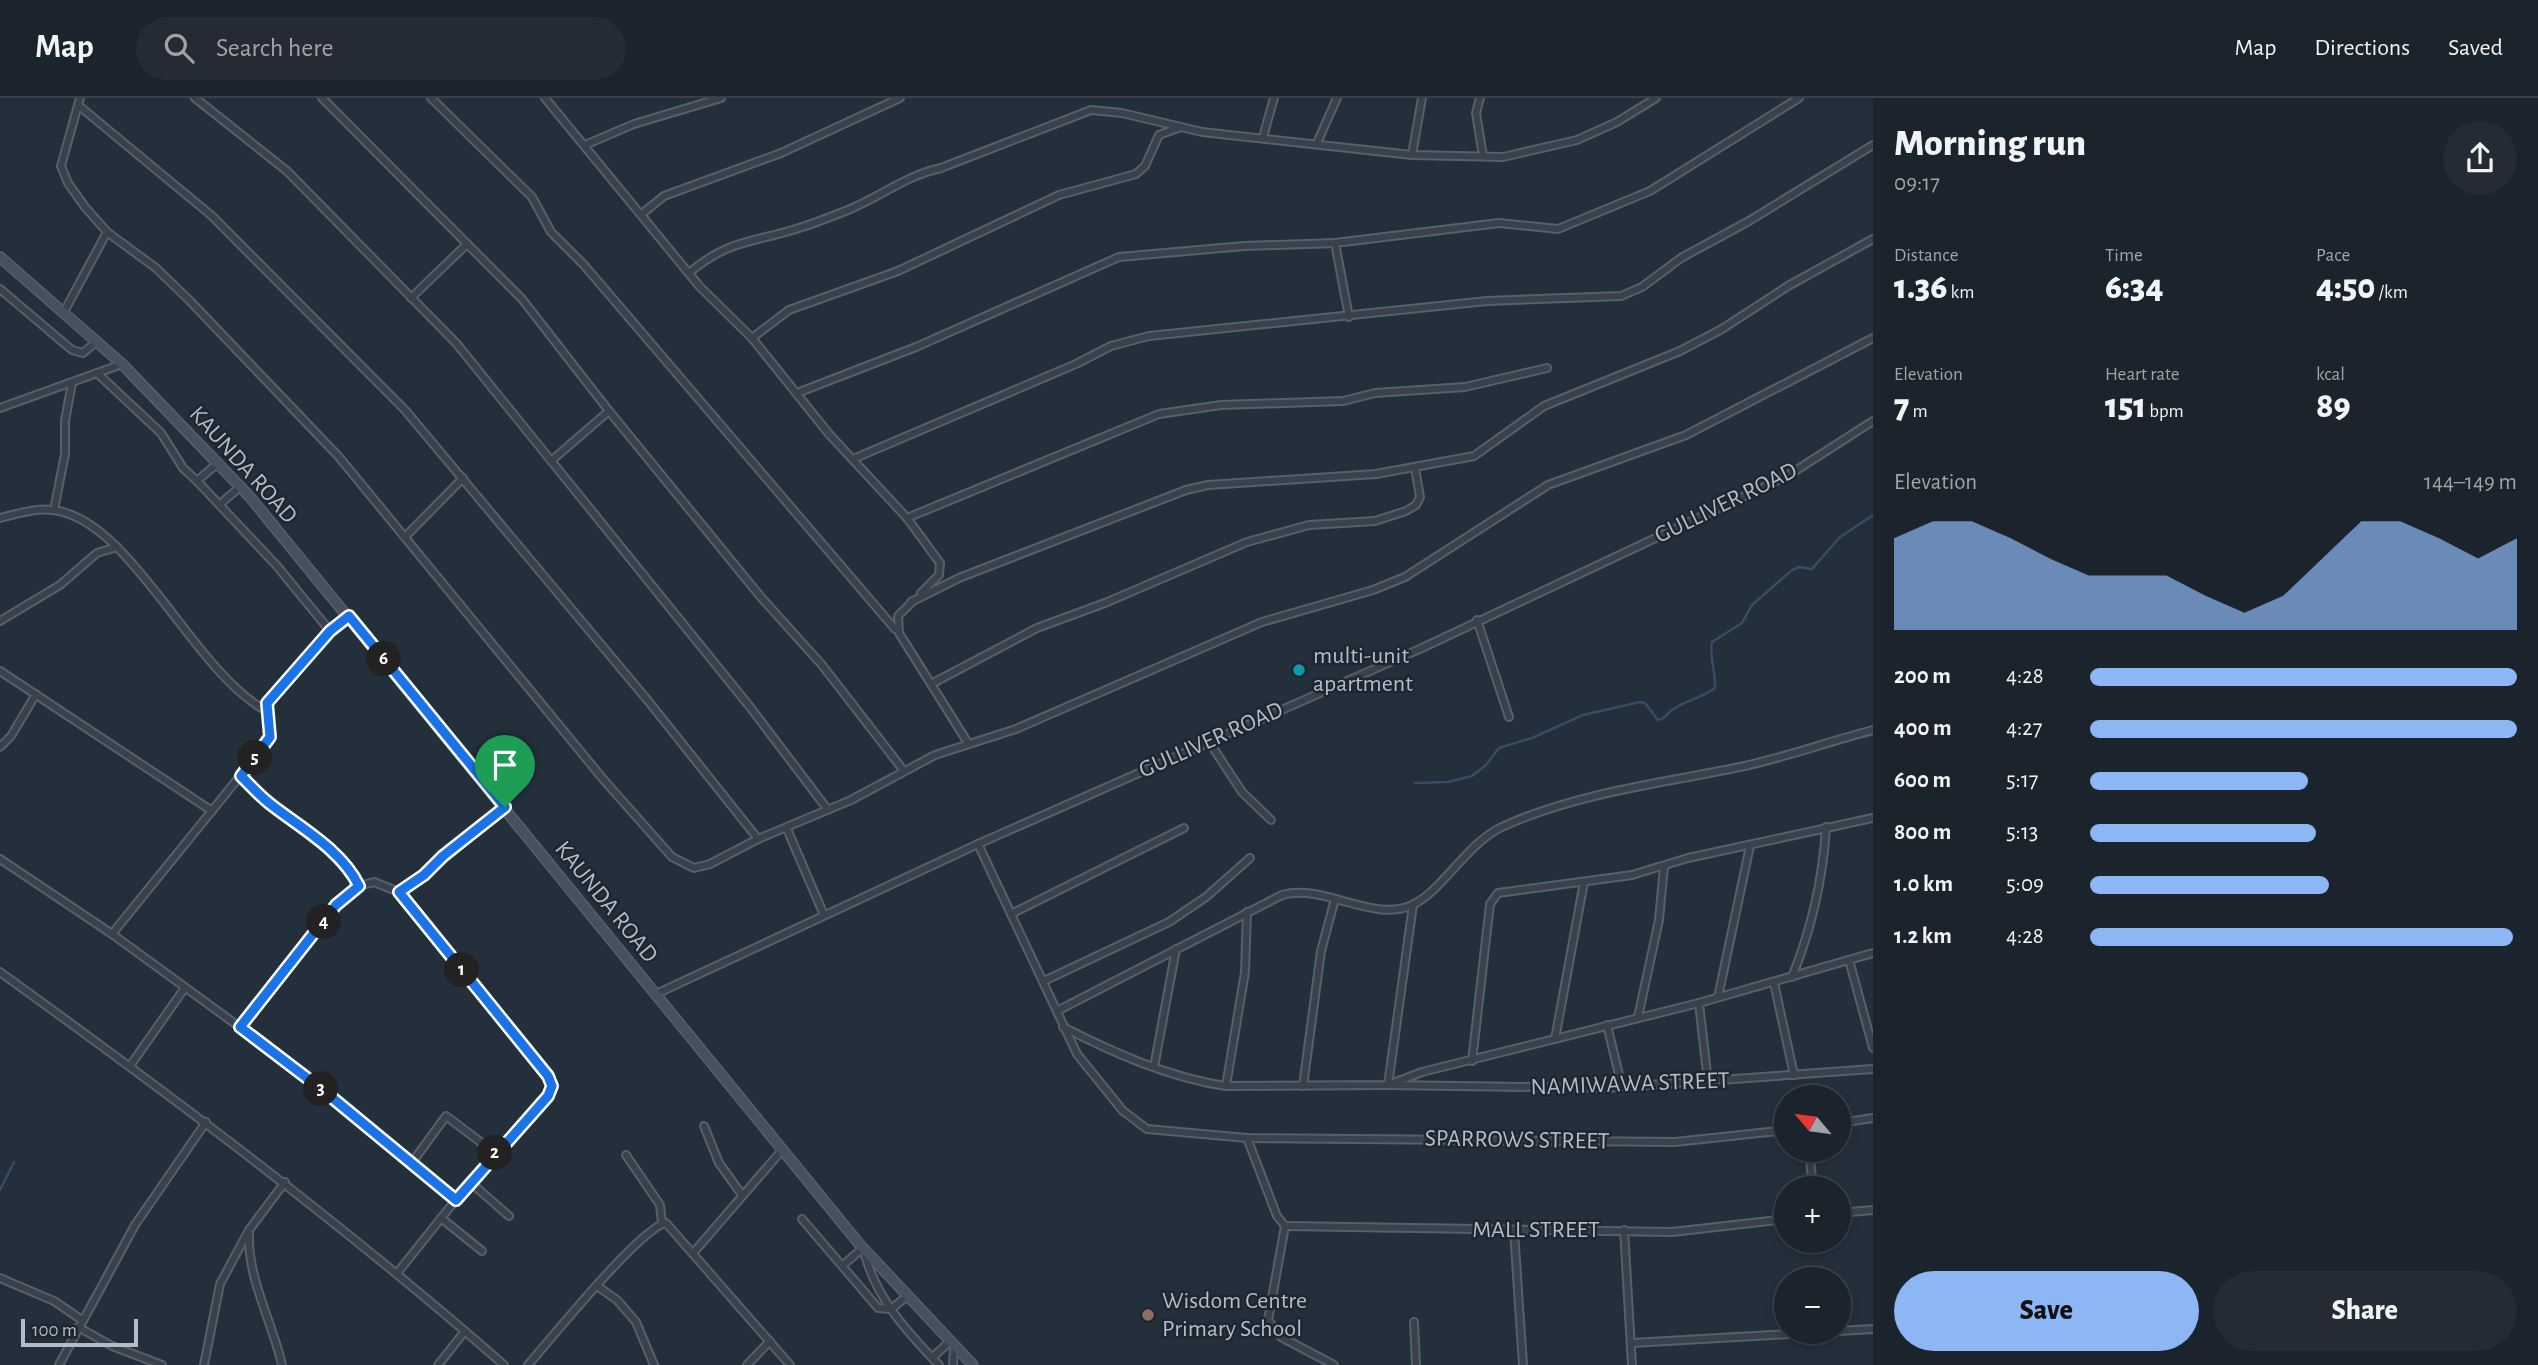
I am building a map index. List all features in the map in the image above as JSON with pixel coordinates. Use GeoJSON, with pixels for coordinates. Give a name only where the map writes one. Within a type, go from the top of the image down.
{"type":"FeatureCollection","features":[{"type":"Feature","properties":{"kind":"main road","name":"KAUNDA ROAD"},"geometry":{"type":"LineString","coordinates":[[0,257],[65,310],[122,364],[240,487],[349,616],[863,1248],[951,1345],[973,1365]]}},
{"type":"Feature","properties":{"kind":"street"},"geometry":{"type":"LineString","coordinates":[[195,98],[287,172],[456,342],[750,708],[828,810]]}},
{"type":"Feature","properties":{"kind":"street"},"geometry":{"type":"LineString","coordinates":[[322,98],[522,299],[608,411],[822,665],[904,771]]}},
{"type":"Feature","properties":{"kind":"street"},"geometry":{"type":"LineString","coordinates":[[431,98],[532,197],[551,232],[584,265],[713,420],[899,633],[933,683],[968,743]]}},
{"type":"Feature","properties":{"kind":"street"},"geometry":{"type":"LineString","coordinates":[[545,98],[689,273],[752,338],[853,460],[906,518],[940,563],[941,569],[935,582],[898,616],[899,633]]}},
{"type":"Feature","properties":{"kind":"street"},"geometry":{"type":"LineString","coordinates":[[585,145],[634,124],[721,98]]}},
{"type":"Feature","properties":{"kind":"street"},"geometry":{"type":"LineString","coordinates":[[643,214],[664,196],[781,153],[900,98]]}},
{"type":"Feature","properties":{"kind":"street"},"geometry":{"type":"LineString","coordinates":[[1263,137],[1274,98]]}},
{"type":"Feature","properties":{"kind":"street"},"geometry":{"type":"LineString","coordinates":[[1317,143],[1331,118],[1337,98]]}},
{"type":"Feature","properties":{"kind":"street"},"geometry":{"type":"LineString","coordinates":[[1412,155],[1422,98]]}},
{"type":"Feature","properties":{"kind":"street"},"geometry":{"type":"LineString","coordinates":[[1480,98],[1476,113],[1483,156]]}},
{"type":"Feature","properties":{"kind":"street"},"geometry":{"type":"LineString","coordinates":[[689,273],[711,254],[728,246],[801,228],[852,208],[925,171],[1091,110],[1122,113],[1180,127],[1412,155],[1483,156],[1529,153],[1577,139],[1617,122],[1656,98]]}},
{"type":"Feature","properties":{"kind":"street"},"geometry":{"type":"LineString","coordinates":[[797,393],[916,347],[1119,257],[1244,246],[1335,243],[1499,223],[1558,229],[1650,191],[1798,98]]}},
{"type":"Feature","properties":{"kind":"street"},"geometry":{"type":"LineString","coordinates":[[758,839],[405,410],[282,284],[175,183],[79,101],[63,153],[62,172],[107,232],[156,268],[339,457],[603,779],[672,856],[687,866],[703,867],[758,839],[828,810],[935,755],[1016,729],[1262,622],[1373,590],[1405,577],[1548,485],[1686,435],[1873,338]]}},
{"type":"Feature","properties":{"kind":"street"},"geometry":{"type":"LineString","coordinates":[[752,338],[779,314],[898,271],[1059,195],[1136,174],[1144,166],[1159,135],[1180,127]]}},
{"type":"Feature","properties":{"kind":"street"},"geometry":{"type":"LineString","coordinates":[[853,460],[1076,364],[1111,346],[1149,336],[1487,301],[1622,296],[1642,288],[1688,253],[1749,221],[1873,145]]}},
{"type":"Feature","properties":{"kind":"street"},"geometry":{"type":"LineString","coordinates":[[65,310],[107,232]]}},
{"type":"Feature","properties":{"kind":"street"},"geometry":{"type":"LineString","coordinates":[[911,602],[959,578],[1186,489],[1208,485],[1376,474],[1474,456],[1544,406],[1680,351],[1873,239]]}},
{"type":"Feature","properties":{"kind":"street"},"geometry":{"type":"LineString","coordinates":[[1335,243],[1349,317]]}},
{"type":"Feature","properties":{"kind":"street"},"geometry":{"type":"LineString","coordinates":[[411,298],[467,244]]}},
{"type":"Feature","properties":{"kind":"street"},"geometry":{"type":"LineString","coordinates":[[0,289],[72,350],[83,353],[97,341]]}},
{"type":"Feature","properties":{"kind":"street"},"geometry":{"type":"LineString","coordinates":[[0,400],[3,407],[122,364]]}},
{"type":"Feature","properties":{"kind":"street"},"geometry":{"type":"LineString","coordinates":[[906,518],[1159,414],[1221,405],[1342,401],[1375,393],[1465,387],[1547,368]]}},
{"type":"Feature","properties":{"kind":"street"},"geometry":{"type":"LineString","coordinates":[[97,373],[161,433],[183,467],[278,566],[330,631]]}},
{"type":"Feature","properties":{"kind":"street"},"geometry":{"type":"LineString","coordinates":[[54,510],[65,454],[65,421],[72,383]]}},
{"type":"Feature","properties":{"kind":"street"},"geometry":{"type":"LineString","coordinates":[[551,461],[608,411]]}},
{"type":"Feature","properties":{"kind":"street","name":"GULLIVER ROAD"},"geometry":{"type":"LineString","coordinates":[[656,994],[1208,740],[1422,648],[1792,474],[1873,421]]}},
{"type":"Feature","properties":{"kind":"street"},"geometry":{"type":"LineString","coordinates":[[197,481],[218,463]]}},
{"type":"Feature","properties":{"kind":"street"},"geometry":{"type":"LineString","coordinates":[[933,683],[1037,628],[1105,603],[1247,542],[1309,525],[1375,521],[1406,511],[1416,505],[1420,497],[1415,468]]}},
{"type":"Feature","properties":{"kind":"street"},"geometry":{"type":"LineString","coordinates":[[406,536],[463,478]]}},
{"type":"Feature","properties":{"kind":"street"},"geometry":{"type":"LineString","coordinates":[[220,504],[240,487]]}},
{"type":"Feature","properties":{"kind":"street"},"geometry":{"type":"LineString","coordinates":[[0,518],[29,511],[54,510],[94,525],[117,547],[216,666],[242,694],[265,710]]}},
{"type":"Feature","properties":{"kind":"street"},"geometry":{"type":"LineString","coordinates":[[0,621],[60,585],[97,553],[117,547]]}},
{"type":"Feature","properties":{"kind":"street"},"geometry":{"type":"LineString","coordinates":[[112,934],[270,737],[265,710],[271,697],[330,631],[349,616]]}},
{"type":"Feature","properties":{"kind":"street"},"geometry":{"type":"LineString","coordinates":[[1477,620],[1509,717]]}},
{"type":"Feature","properties":{"kind":"street"},"geometry":{"type":"LineString","coordinates":[[0,671],[212,811]]}},
{"type":"Feature","properties":{"kind":"street"},"geometry":{"type":"LineString","coordinates":[[0,747],[11,736],[36,694]]}},
{"type":"Feature","properties":{"kind":"street"},"geometry":{"type":"LineString","coordinates":[[1388,1085],[1413,905],[1487,835],[1555,806],[1737,768],[1873,730]]}},
{"type":"Feature","properties":{"kind":"street"},"geometry":{"type":"LineString","coordinates":[[1208,740],[1242,792],[1271,820]]}},
{"type":"Feature","properties":{"kind":"street"},"geometry":{"type":"LineString","coordinates":[[241,776],[268,803],[296,821],[332,853],[353,874],[359,886]]}},
{"type":"Feature","properties":{"kind":"street"},"geometry":{"type":"LineString","coordinates":[[399,892],[424,875],[443,856],[505,807]]}},
{"type":"Feature","properties":{"kind":"street"},"geometry":{"type":"LineString","coordinates":[[1472,1061],[1492,899],[1503,891],[1584,882],[1664,867],[1701,855],[1873,818]]}},
{"type":"Feature","properties":{"kind":"street"},"geometry":{"type":"LineString","coordinates":[[1792,977],[1820,881],[1826,827]]}},
{"type":"Feature","properties":{"kind":"street"},"geometry":{"type":"LineString","coordinates":[[1011,914],[1184,828]]}},
{"type":"Feature","properties":{"kind":"street"},"geometry":{"type":"LineString","coordinates":[[787,829],[824,915]]}},
{"type":"Feature","properties":{"kind":"street","name":"SPARROWS STREET"},"geometry":{"type":"LineString","coordinates":[[978,844],[1044,981],[1063,1027],[1090,1073],[1136,1123],[1161,1132],[1247,1138],[1675,1142],[1774,1131]]}},
{"type":"Feature","properties":{"kind":"street"},"geometry":{"type":"LineString","coordinates":[[1717,997],[1750,846]]}},
{"type":"Feature","properties":{"kind":"street"},"geometry":{"type":"LineString","coordinates":[[1044,981],[1169,922],[1206,897],[1250,858]]}},
{"type":"Feature","properties":{"kind":"street"},"geometry":{"type":"LineString","coordinates":[[0,859],[112,934],[184,989],[240,1027],[324,1091],[456,1200]]}},
{"type":"Feature","properties":{"kind":"street"},"geometry":{"type":"LineString","coordinates":[[1637,1017],[1659,920],[1664,867]]}},
{"type":"Feature","properties":{"kind":"street"},"geometry":{"type":"LineString","coordinates":[[1555,1039],[1584,882]]}},
{"type":"Feature","properties":{"kind":"street"},"geometry":{"type":"LineString","coordinates":[[240,1027],[336,905],[359,886],[374,883],[399,892],[548,1076],[552,1086],[548,1096],[470,1182],[398,1272]]}},
{"type":"Feature","properties":{"kind":"street"},"geometry":{"type":"LineString","coordinates":[[1057,1012],[1247,912],[1296,891],[1370,906],[1413,905]]}},
{"type":"Feature","properties":{"kind":"street"},"geometry":{"type":"LineString","coordinates":[[1303,1086],[1321,951],[1335,899]]}},
{"type":"Feature","properties":{"kind":"street"},"geometry":{"type":"LineString","coordinates":[[1226,1086],[1245,972],[1247,912]]}},
{"type":"Feature","properties":{"kind":"street"},"geometry":{"type":"LineString","coordinates":[[1063,1027],[1154,1067],[1186,1078],[1226,1086],[1388,1085],[1637,1017],[1774,983],[1872,953],[1873,945]]}},
{"type":"Feature","properties":{"kind":"street"},"geometry":{"type":"LineString","coordinates":[[1154,1067],[1175,949]]}},
{"type":"Feature","properties":{"kind":"street"},"geometry":{"type":"LineString","coordinates":[[1849,960],[1873,1048]]}},
{"type":"Feature","properties":{"kind":"street"},"geometry":{"type":"LineString","coordinates":[[0,972],[285,1182],[398,1272],[505,1365]]}},
{"type":"Feature","properties":{"kind":"street"},"geometry":{"type":"LineString","coordinates":[[1774,983],[1794,1075]]}},
{"type":"Feature","properties":{"kind":"street"},"geometry":{"type":"LineString","coordinates":[[130,1066],[184,989]]}},
{"type":"Feature","properties":{"kind":"street"},"geometry":{"type":"LineString","coordinates":[[1699,1003],[1708,1082]]}},
{"type":"Feature","properties":{"kind":"street"},"geometry":{"type":"LineString","coordinates":[[1607,1025],[1622,1087]]}},
{"type":"Feature","properties":{"kind":"street","name":"NAMIWAWA STREET"},"geometry":{"type":"LineString","coordinates":[[1388,1085],[1507,1089],[1622,1087],[1873,1069]]}},
{"type":"Feature","properties":{"kind":"street"},"geometry":{"type":"LineString","coordinates":[[411,1164],[446,1116],[495,1153]]}},
{"type":"Feature","properties":{"kind":"street"},"geometry":{"type":"LineString","coordinates":[[1852,1121],[1873,1118]]}},
{"type":"Feature","properties":{"kind":"street"},"geometry":{"type":"LineString","coordinates":[[58,1365],[135,1224],[206,1122]]}},
{"type":"Feature","properties":{"kind":"street"},"geometry":{"type":"LineString","coordinates":[[704,1126],[719,1163],[742,1195]]}},
{"type":"Feature","properties":{"kind":"street"},"geometry":{"type":"LineString","coordinates":[[1247,1138],[1277,1216],[1285,1226],[1268,1320],[1281,1337],[1334,1365]]}},
{"type":"Feature","properties":{"kind":"street"},"geometry":{"type":"LineString","coordinates":[[694,1252],[783,1149]]}},
{"type":"Feature","properties":{"kind":"street"},"geometry":{"type":"LineString","coordinates":[[626,1155],[660,1205],[662,1223]]}},
{"type":"Feature","properties":{"kind":"street"},"geometry":{"type":"LineString","coordinates":[[204,1365],[220,1283],[249,1230],[285,1182]]}},
{"type":"Feature","properties":{"kind":"street"},"geometry":{"type":"LineString","coordinates":[[470,1182],[509,1216]]}},
{"type":"Feature","properties":{"kind":"street"},"geometry":{"type":"LineString","coordinates":[[1851,1212],[1873,1210]]}},
{"type":"Feature","properties":{"kind":"street"},"geometry":{"type":"LineString","coordinates":[[441,1218],[482,1251]]}},
{"type":"Feature","properties":{"kind":"street"},"geometry":{"type":"LineString","coordinates":[[802,1219],[878,1308],[891,1309],[906,1297]]}},
{"type":"Feature","properties":{"kind":"street","name":"MALL STREET"},"geometry":{"type":"LineString","coordinates":[[1285,1226],[1514,1231],[1692,1231],[1774,1222]]}},
{"type":"Feature","properties":{"kind":"street"},"geometry":{"type":"LineString","coordinates":[[662,1223],[670,1225],[790,1365]]}},
{"type":"Feature","properties":{"kind":"street"},"geometry":{"type":"LineString","coordinates":[[528,1365],[597,1286],[662,1223]]}},
{"type":"Feature","properties":{"kind":"street"},"geometry":{"type":"LineString","coordinates":[[249,1230],[253,1270],[261,1301],[273,1327],[282,1365]]}},
{"type":"Feature","properties":{"kind":"street"},"geometry":{"type":"LineString","coordinates":[[1624,1230],[1632,1365]]}},
{"type":"Feature","properties":{"kind":"street"},"geometry":{"type":"LineString","coordinates":[[1514,1231],[1524,1365]]}},
{"type":"Feature","properties":{"kind":"street"},"geometry":{"type":"LineString","coordinates":[[842,1265],[863,1248],[868,1267],[891,1309],[939,1365]]}},
{"type":"Feature","properties":{"kind":"street"},"geometry":{"type":"LineString","coordinates":[[0,1278],[54,1301],[80,1324],[112,1346],[162,1365]]}},
{"type":"Feature","properties":{"kind":"street"},"geometry":{"type":"LineString","coordinates":[[597,1286],[617,1300],[636,1322],[653,1365]]}},
{"type":"Feature","properties":{"kind":"street"},"geometry":{"type":"LineString","coordinates":[[1414,1322],[1416,1365]]}},
{"type":"Feature","properties":{"kind":"street"},"geometry":{"type":"LineString","coordinates":[[1851,1330],[1873,1329]]}},
{"type":"Feature","properties":{"kind":"street"},"geometry":{"type":"LineString","coordinates":[[438,1365],[465,1331]]}},
{"type":"Feature","properties":{"kind":"street"},"geometry":{"type":"LineString","coordinates":[[1632,1343],[1774,1335]]}},
{"type":"Feature","properties":{"kind":"street"},"geometry":{"type":"LineString","coordinates":[[747,1365],[770,1341]]}},
{"type":"Feature","properties":{"kind":"street"},"geometry":{"type":"LineString","coordinates":[[932,1358],[951,1345],[953,1365]]}},
{"type":"Feature","properties":{"kind":"waterway"},"geometry":{"type":"LineString","coordinates":[[1415,783],[1448,782],[1472,776],[1486,765],[1499,748],[1532,738],[1583,715],[1640,702],[1645,703],[1658,720],[1710,691],[1715,688],[1712,642],[1742,623],[1752,605],[1792,570],[1799,567],[1812,569],[1840,537],[1873,515]]}},
{"type":"Feature","properties":{"kind":"waterway"},"geometry":{"type":"LineString","coordinates":[[0,1190],[14,1162]]}},
{"type":"Feature","properties":{"kind":"place","name":"multi-unit apartment"},"geometry":{"type":"Point","coordinates":[1299,670]}},
{"type":"Feature","properties":{"kind":"place","name":"Wisdom Centre Primary School"},"geometry":{"type":"Point","coordinates":[1148,1315]}},
{"type":"Feature","properties":{"kind":"route"},"geometry":{"type":"LineString","coordinates":[[349,616],[505,807],[443,856],[415,883],[399,892],[548,1076],[552,1086],[548,1096],[456,1200],[324,1091],[240,1027],[305,948],[336,905],[359,886],[353,874],[341,861],[296,821],[268,803],[241,776],[270,737],[265,710],[271,697],[330,631],[349,616]]}}]}
